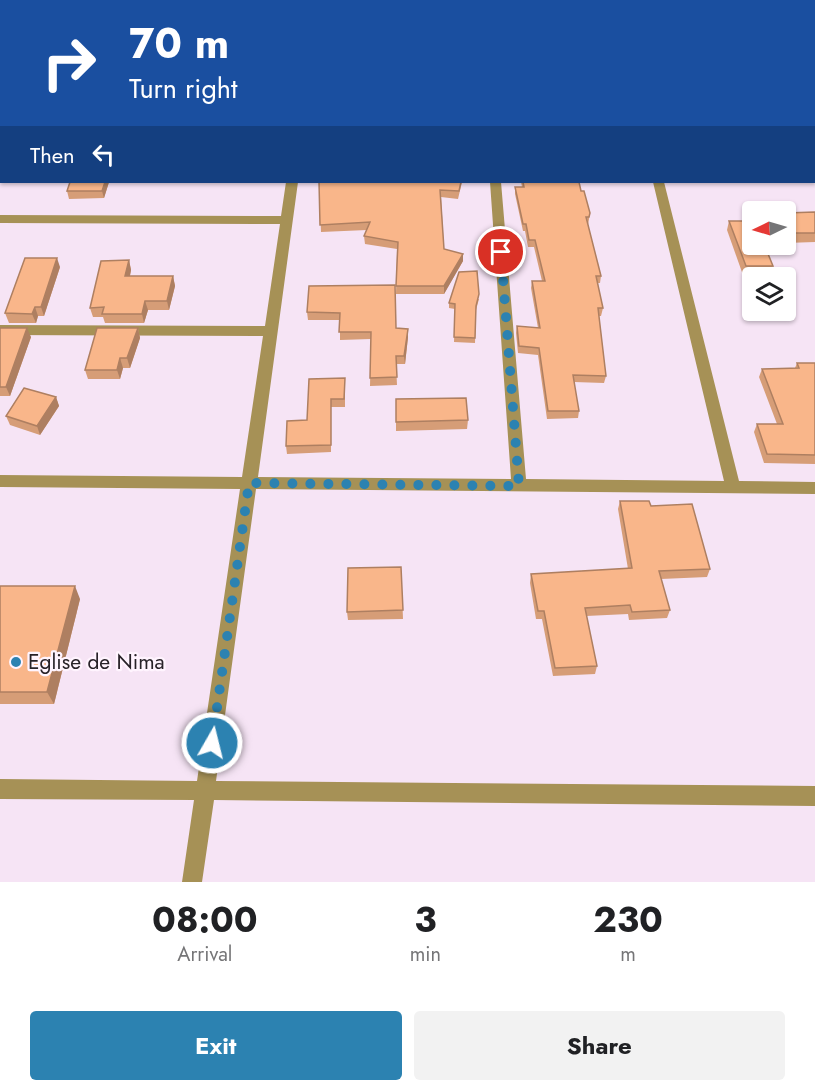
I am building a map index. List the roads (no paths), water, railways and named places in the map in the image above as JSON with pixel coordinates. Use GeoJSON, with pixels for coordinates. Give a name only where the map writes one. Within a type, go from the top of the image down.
{"type":"FeatureCollection","features":[{"type":"Feature","properties":{"kind":"street"},"geometry":{"type":"LineString","coordinates":[[192,882],[292,183]]}},
{"type":"Feature","properties":{"kind":"street"},"geometry":{"type":"LineString","coordinates":[[496,183],[519,486]]}},
{"type":"Feature","properties":{"kind":"street"},"geometry":{"type":"LineString","coordinates":[[659,183],[733,487]]}},
{"type":"Feature","properties":{"kind":"street"},"geometry":{"type":"LineString","coordinates":[[0,219],[287,220]]}},
{"type":"Feature","properties":{"kind":"street"},"geometry":{"type":"LineString","coordinates":[[0,330],[271,331]]}},
{"type":"Feature","properties":{"kind":"street"},"geometry":{"type":"LineString","coordinates":[[0,481],[815,488]]}},
{"type":"Feature","properties":{"kind":"street"},"geometry":{"type":"LineString","coordinates":[[0,789],[815,796]]}},
{"type":"Feature","properties":{"kind":"place","name":"Eglise de Nima"},"geometry":{"type":"Point","coordinates":[16,662]}}]}
